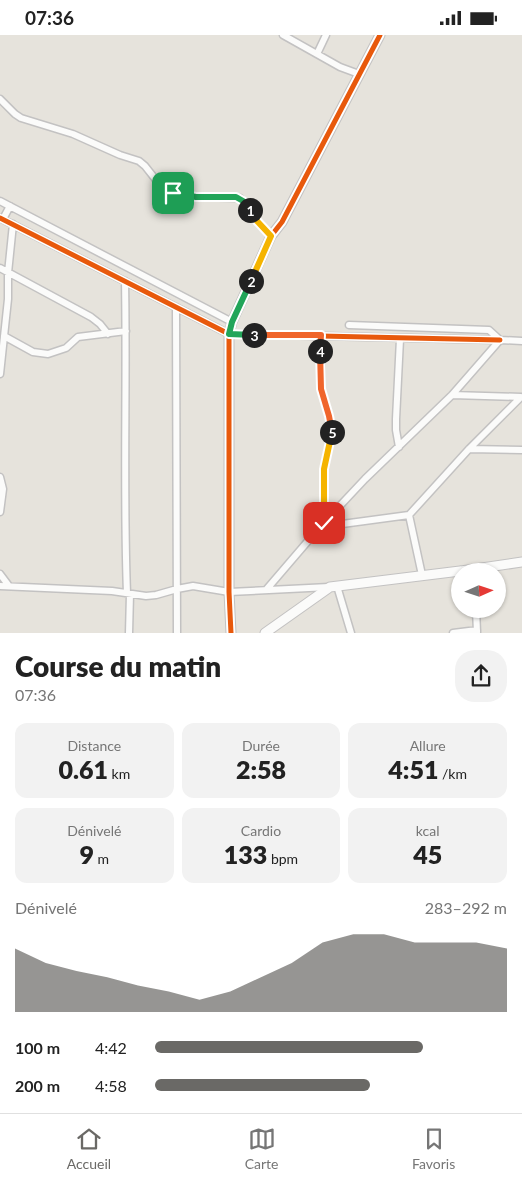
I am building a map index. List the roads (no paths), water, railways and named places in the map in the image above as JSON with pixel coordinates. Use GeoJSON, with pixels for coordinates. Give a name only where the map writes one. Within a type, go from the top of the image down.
{"type":"FeatureCollection","features":[{"type":"Feature","properties":{"kind":"street"},"geometry":{"type":"LineString","coordinates":[[283,35],[340,67],[359,73]]}},
{"type":"Feature","properties":{"kind":"street"},"geometry":{"type":"LineString","coordinates":[[317,54],[326,35]]}},
{"type":"Feature","properties":{"kind":"street"},"geometry":{"type":"LineString","coordinates":[[231,633],[229,592],[229,334],[232,322],[271,236],[282,222],[380,35]]}},
{"type":"Feature","properties":{"kind":"street"},"geometry":{"type":"LineString","coordinates":[[0,99],[15,114],[21,117],[73,134],[120,155],[139,161],[160,185],[173,193],[196,197],[240,198],[271,236]]}},
{"type":"Feature","properties":{"kind":"street"},"geometry":{"type":"LineString","coordinates":[[0,201],[232,322]]}},
{"type":"Feature","properties":{"kind":"street"},"geometry":{"type":"LineString","coordinates":[[10,206],[2,218],[229,334],[522,341]]}},
{"type":"Feature","properties":{"kind":"street"},"geometry":{"type":"LineString","coordinates":[[0,374],[13,224]]}},
{"type":"Feature","properties":{"kind":"street"},"geometry":{"type":"LineString","coordinates":[[0,268],[91,317],[108,334]]}},
{"type":"Feature","properties":{"kind":"street"},"geometry":{"type":"LineString","coordinates":[[124,281],[126,331],[124,517],[129,633]]}},
{"type":"Feature","properties":{"kind":"street"},"geometry":{"type":"LineString","coordinates":[[176,307],[177,633]]}},
{"type":"Feature","properties":{"kind":"street"},"geometry":{"type":"LineString","coordinates":[[350,325],[489,330],[500,340]]}},
{"type":"Feature","properties":{"kind":"street"},"geometry":{"type":"LineString","coordinates":[[4,336],[33,353],[48,354],[66,348],[78,337],[126,331]]}},
{"type":"Feature","properties":{"kind":"street"},"geometry":{"type":"LineString","coordinates":[[321,335],[321,389],[332,431],[324,469],[322,525]]}},
{"type":"Feature","properties":{"kind":"street"},"geometry":{"type":"LineString","coordinates":[[399,447],[396,419],[400,339]]}},
{"type":"Feature","properties":{"kind":"street"},"geometry":{"type":"LineString","coordinates":[[266,590],[365,479],[452,395],[500,340]]}},
{"type":"Feature","properties":{"kind":"street"},"geometry":{"type":"LineString","coordinates":[[452,395],[522,397]]}},
{"type":"Feature","properties":{"kind":"street"},"geometry":{"type":"LineString","coordinates":[[322,525],[409,515],[469,449],[522,397]]}},
{"type":"Feature","properties":{"kind":"street"},"geometry":{"type":"LineString","coordinates":[[469,449],[522,450]]}},
{"type":"Feature","properties":{"kind":"street"},"geometry":{"type":"LineString","coordinates":[[0,477],[3,489],[0,512]]}},
{"type":"Feature","properties":{"kind":"street"},"geometry":{"type":"LineString","coordinates":[[409,515],[422,575]]}},
{"type":"Feature","properties":{"kind":"street"},"geometry":{"type":"LineString","coordinates":[[506,565],[522,562]]}},
{"type":"Feature","properties":{"kind":"street"},"geometry":{"type":"LineString","coordinates":[[0,586],[156,595],[177,589],[202,587],[229,592],[334,586],[451,572]]}},
{"type":"Feature","properties":{"kind":"street"},"geometry":{"type":"LineString","coordinates":[[0,574],[9,586]]}},
{"type":"Feature","properties":{"kind":"street"},"geometry":{"type":"LineString","coordinates":[[265,633],[334,586]]}},
{"type":"Feature","properties":{"kind":"street"},"geometry":{"type":"LineString","coordinates":[[334,586],[351,633]]}},
{"type":"Feature","properties":{"kind":"street"},"geometry":{"type":"LineString","coordinates":[[453,633],[477,631],[476,618]]}}]}
